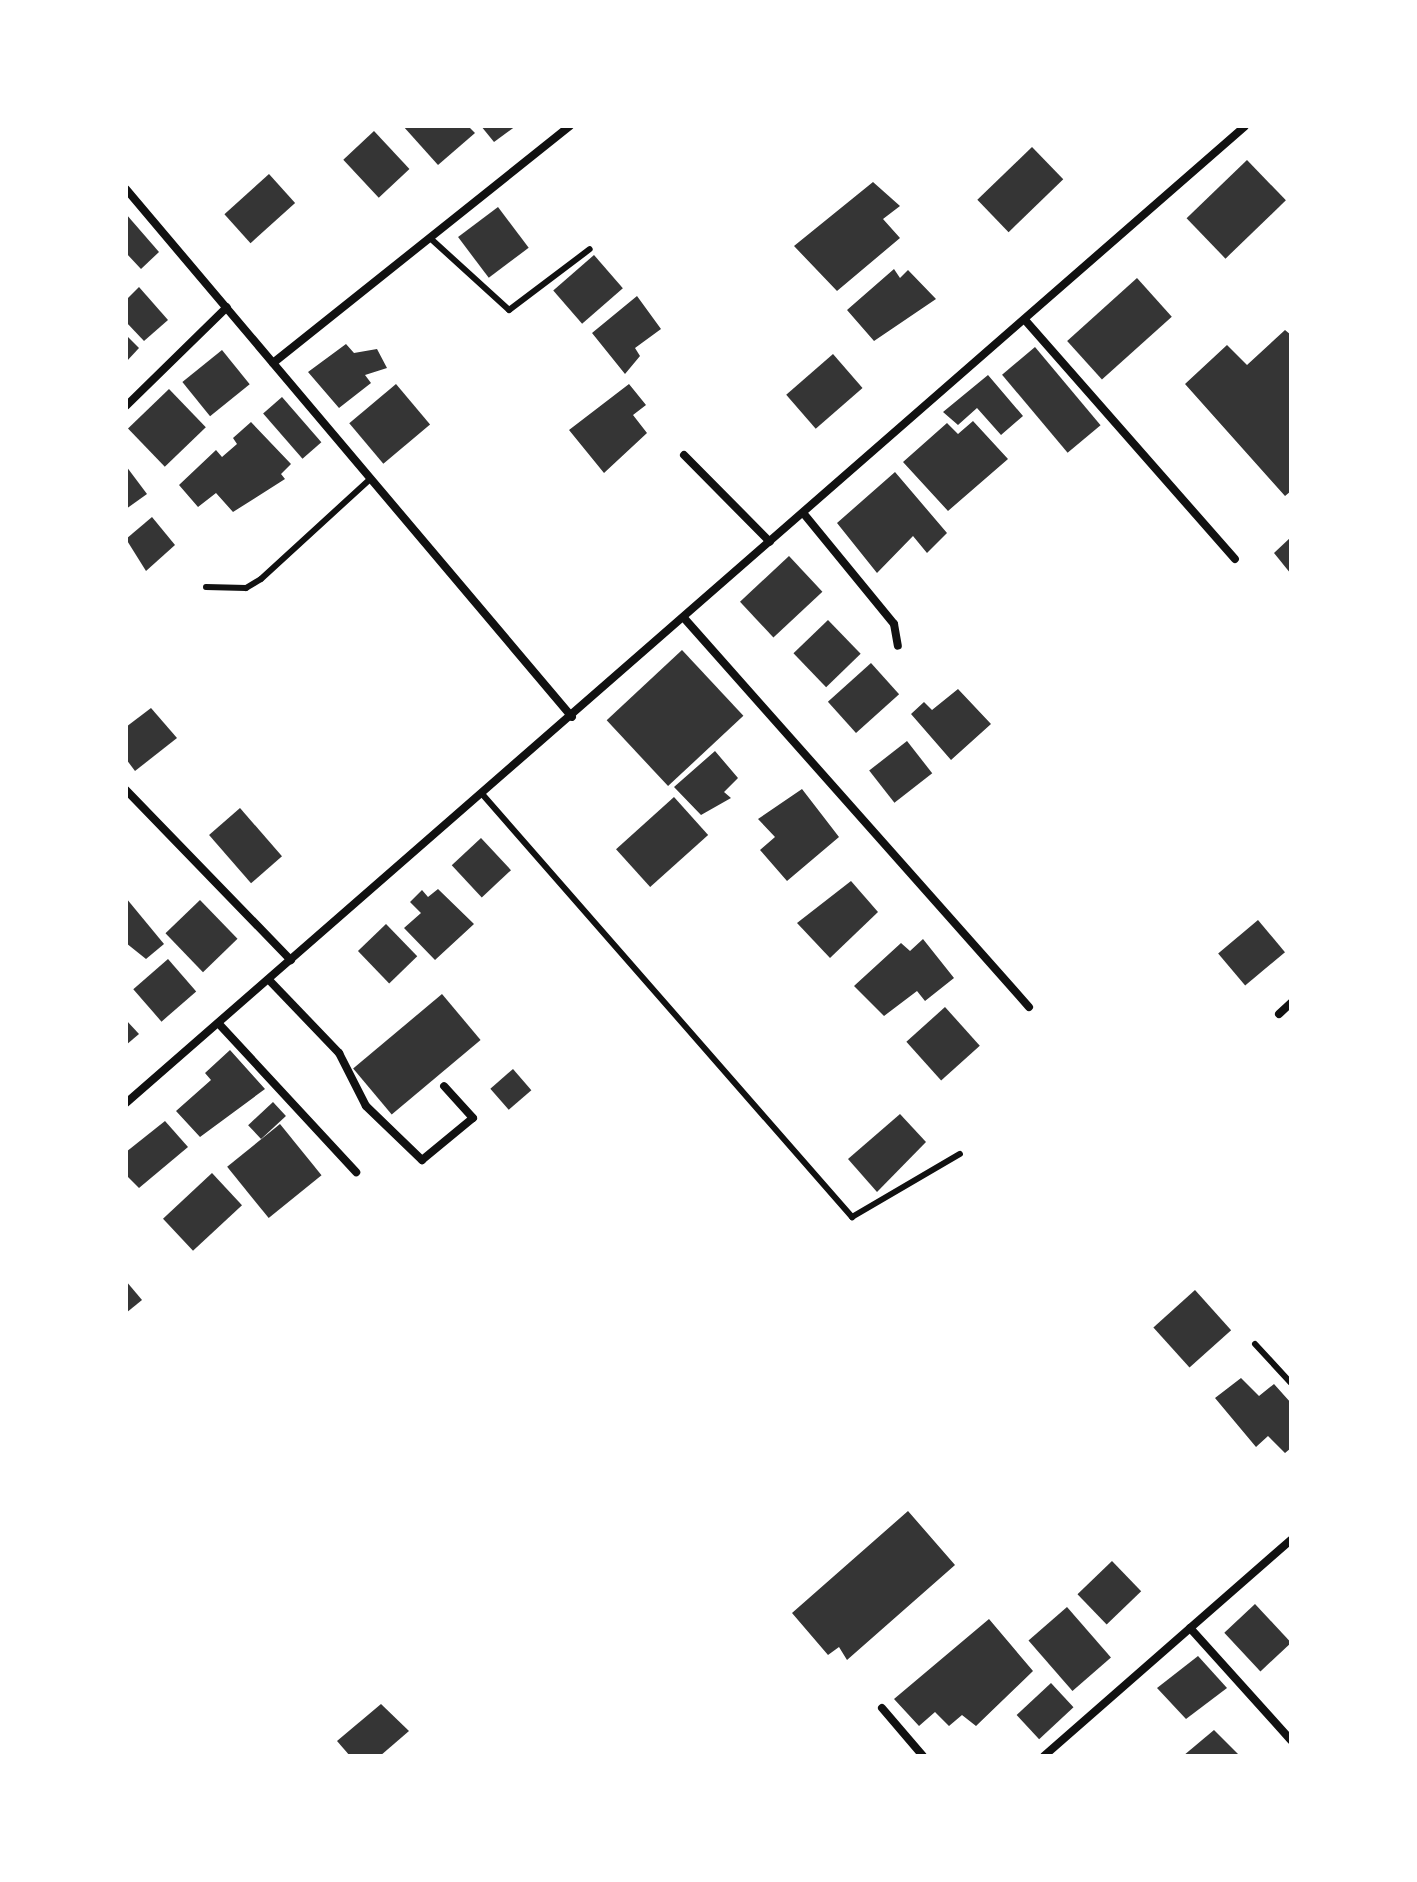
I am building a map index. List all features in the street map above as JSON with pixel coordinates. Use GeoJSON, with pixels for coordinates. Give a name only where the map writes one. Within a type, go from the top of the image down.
{"type":"FeatureCollection","features":[{"type":"Feature","properties":{"kind":"street"},"geometry":{"type":"LineString","coordinates":[[273,363],[570,126]]}},
{"type":"Feature","properties":{"kind":"street"},"geometry":{"type":"LineString","coordinates":[[126,1103],[270,981],[1245,126]]}},
{"type":"Feature","properties":{"kind":"street"},"geometry":{"type":"LineString","coordinates":[[126,189],[572,717]]}},
{"type":"Feature","properties":{"kind":"street"},"geometry":{"type":"LineString","coordinates":[[126,406],[227,307]]}},
{"type":"Feature","properties":{"kind":"street"},"geometry":{"type":"LineString","coordinates":[[1025,320],[1235,559]]}},
{"type":"Feature","properties":{"kind":"street"},"geometry":{"type":"LineString","coordinates":[[684,455],[770,542]]}},
{"type":"Feature","properties":{"kind":"street"},"geometry":{"type":"LineString","coordinates":[[804,514],[894,624],[898,646]]}},
{"type":"Feature","properties":{"kind":"street"},"geometry":{"type":"LineString","coordinates":[[684,618],[1029,1007]]}},
{"type":"Feature","properties":{"kind":"street"},"geometry":{"type":"LineString","coordinates":[[126,790],[291,960]]}},
{"type":"Feature","properties":{"kind":"street"},"geometry":{"type":"LineString","coordinates":[[270,981],[339,1053],[366,1106],[422,1160],[473,1118],[444,1086]]}},
{"type":"Feature","properties":{"kind":"street"},"geometry":{"type":"LineString","coordinates":[[1279,1014],[1291,1003]]}},
{"type":"Feature","properties":{"kind":"street"},"geometry":{"type":"LineString","coordinates":[[219,1024],[356,1172]]}},
{"type":"Feature","properties":{"kind":"street"},"geometry":{"type":"LineString","coordinates":[[1044,1756],[1291,1540]]}},
{"type":"Feature","properties":{"kind":"street"},"geometry":{"type":"LineString","coordinates":[[1190,1628],[1291,1740]]}},
{"type":"Feature","properties":{"kind":"street"},"geometry":{"type":"LineString","coordinates":[[882,1708],[923,1756]]}},
{"type":"Feature","properties":{"kind":"lane"},"geometry":{"type":"LineString","coordinates":[[430,238],[509,310],[590,249]]}},
{"type":"Feature","properties":{"kind":"lane"},"geometry":{"type":"LineString","coordinates":[[206,587],[246,588],[261,579],[369,480]]}},
{"type":"Feature","properties":{"kind":"lane"},"geometry":{"type":"LineString","coordinates":[[483,795],[852,1217],[960,1154]]}},
{"type":"Feature","properties":{"kind":"lane"},"geometry":{"type":"LineString","coordinates":[[1255,1344],[1291,1383]]}},
{"type":"Feature","properties":{"kind":"building"},"geometry":{"type":"Polygon","coordinates":[[[403,126],[468,126],[475,133],[438,165],[403,126]]]}},
{"type":"Feature","properties":{"kind":"building"},"geometry":{"type":"Polygon","coordinates":[[[481,126],[516,126],[494,142],[481,126]]]}},
{"type":"Feature","properties":{"kind":"building"},"geometry":{"type":"Polygon","coordinates":[[[374,131],[409,169],[379,198],[343,160],[374,131]]]}},
{"type":"Feature","properties":{"kind":"building"},"geometry":{"type":"Polygon","coordinates":[[[1032,147],[1063,179],[1009,232],[977,200],[1032,147]]]}},
{"type":"Feature","properties":{"kind":"building"},"geometry":{"type":"Polygon","coordinates":[[[1247,160],[1286,200],[1225,259],[1187,218],[1247,160]]]}},
{"type":"Feature","properties":{"kind":"building"},"geometry":{"type":"Polygon","coordinates":[[[269,174],[295,203],[251,243],[224,214],[269,174]]]}},
{"type":"Feature","properties":{"kind":"building"},"geometry":{"type":"Polygon","coordinates":[[[873,182],[900,206],[883,219],[900,238],[837,291],[794,246],[873,182]]]}},
{"type":"Feature","properties":{"kind":"building"},"geometry":{"type":"Polygon","coordinates":[[[498,207],[529,248],[489,278],[458,237],[498,207]]]}},
{"type":"Feature","properties":{"kind":"building"},"geometry":{"type":"Polygon","coordinates":[[[126,214],[159,252],[141,269],[126,253],[126,214]]]}},
{"type":"Feature","properties":{"kind":"building"},"geometry":{"type":"Polygon","coordinates":[[[594,255],[623,288],[582,324],[553,290],[594,255]]]}},
{"type":"Feature","properties":{"kind":"building"},"geometry":{"type":"Polygon","coordinates":[[[894,269],[900,278],[908,270],[936,299],[874,341],[847,310],[894,269]]]}},
{"type":"Feature","properties":{"kind":"building"},"geometry":{"type":"Polygon","coordinates":[[[1137,278],[1172,317],[1102,380],[1067,341],[1137,278]]]}},
{"type":"Feature","properties":{"kind":"building"},"geometry":{"type":"Polygon","coordinates":[[[139,287],[168,320],[144,341],[126,322],[126,300],[139,287]]]}},
{"type":"Feature","properties":{"kind":"building"},"geometry":{"type":"Polygon","coordinates":[[[637,296],[661,329],[635,348],[640,356],[625,374],[592,333],[637,296]]]}},
{"type":"Feature","properties":{"kind":"building"},"geometry":{"type":"Polygon","coordinates":[[[1285,330],[1291,335],[1291,491],[1285,496],[1185,384],[1227,345],[1247,365],[1285,330]]]}},
{"type":"Feature","properties":{"kind":"building"},"geometry":{"type":"Polygon","coordinates":[[[126,335],[139,348],[126,362],[126,335]]]}},
{"type":"Feature","properties":{"kind":"building"},"geometry":{"type":"Polygon","coordinates":[[[346,344],[354,353],[377,349],[387,368],[365,375],[371,383],[339,408],[308,372],[346,344]]]}},
{"type":"Feature","properties":{"kind":"building"},"geometry":{"type":"Polygon","coordinates":[[[1035,347],[1101,425],[1068,453],[1002,375],[1035,347]]]}},
{"type":"Feature","properties":{"kind":"building"},"geometry":{"type":"Polygon","coordinates":[[[222,350],[250,384],[210,416],[182,382],[222,350]]]}},
{"type":"Feature","properties":{"kind":"building"},"geometry":{"type":"Polygon","coordinates":[[[833,354],[863,388],[816,429],[786,395],[833,354]]]}},
{"type":"Feature","properties":{"kind":"building"},"geometry":{"type":"Polygon","coordinates":[[[988,375],[1023,416],[1001,435],[977,408],[958,425],[943,412],[988,375]]]}},
{"type":"Feature","properties":{"kind":"building"},"geometry":{"type":"Polygon","coordinates":[[[396,384],[430,425],[383,464],[349,423],[396,384]]]}},
{"type":"Feature","properties":{"kind":"building"},"geometry":{"type":"Polygon","coordinates":[[[629,384],[646,405],[633,415],[647,433],[604,473],[569,430],[629,384]]]}},
{"type":"Feature","properties":{"kind":"building"},"geometry":{"type":"Polygon","coordinates":[[[169,389],[206,427],[165,467],[128,429],[169,389]]]}},
{"type":"Feature","properties":{"kind":"building"},"geometry":{"type":"Polygon","coordinates":[[[282,397],[321,442],[302,459],[263,413],[282,397]]]}},
{"type":"Feature","properties":{"kind":"building"},"geometry":{"type":"Polygon","coordinates":[[[973,421],[1008,459],[948,511],[903,462],[947,423],[958,434],[973,421]]]}},
{"type":"Feature","properties":{"kind":"building"},"geometry":{"type":"Polygon","coordinates":[[[251,422],[291,464],[281,474],[285,479],[233,512],[216,493],[198,507],[179,485],[216,450],[222,457],[237,444],[233,438],[251,422]]]}},
{"type":"Feature","properties":{"kind":"building"},"geometry":{"type":"Polygon","coordinates":[[[126,466],[147,494],[126,509],[126,466]]]}},
{"type":"Feature","properties":{"kind":"building"},"geometry":{"type":"Polygon","coordinates":[[[895,472],[947,533],[927,553],[913,536],[877,573],[837,523],[895,472]]]}},
{"type":"Feature","properties":{"kind":"building"},"geometry":{"type":"Polygon","coordinates":[[[152,517],[175,545],[146,571],[126,539],[152,517]]]}},
{"type":"Feature","properties":{"kind":"building"},"geometry":{"type":"Polygon","coordinates":[[[1291,537],[1291,574],[1274,553],[1291,537]]]}},
{"type":"Feature","properties":{"kind":"building"},"geometry":{"type":"Polygon","coordinates":[[[789,556],[822,592],[773,638],[740,602],[789,556]]]}},
{"type":"Feature","properties":{"kind":"building"},"geometry":{"type":"Polygon","coordinates":[[[828,620],[861,654],[826,687],[793,653],[828,620]]]}},
{"type":"Feature","properties":{"kind":"building"},"geometry":{"type":"Polygon","coordinates":[[[682,650],[743,716],[668,786],[607,720],[682,650]]]}},
{"type":"Feature","properties":{"kind":"building"},"geometry":{"type":"Polygon","coordinates":[[[871,663],[899,694],[856,733],[828,702],[871,663]]]}},
{"type":"Feature","properties":{"kind":"building"},"geometry":{"type":"Polygon","coordinates":[[[958,689],[991,724],[951,760],[911,714],[924,702],[932,710],[958,689]]]}},
{"type":"Feature","properties":{"kind":"building"},"geometry":{"type":"Polygon","coordinates":[[[151,708],[177,738],[135,771],[126,759],[126,727],[151,708]]]}},
{"type":"Feature","properties":{"kind":"building"},"geometry":{"type":"Polygon","coordinates":[[[907,741],[932,773],[894,803],[869,771],[907,741]]]}},
{"type":"Feature","properties":{"kind":"building"},"geometry":{"type":"Polygon","coordinates":[[[715,751],[738,778],[724,792],[731,798],[701,815],[674,787],[715,751]]]}},
{"type":"Feature","properties":{"kind":"building"},"geometry":{"type":"Polygon","coordinates":[[[802,789],[839,837],[787,881],[760,850],[775,837],[758,819],[802,789]]]}},
{"type":"Feature","properties":{"kind":"building"},"geometry":{"type":"Polygon","coordinates":[[[674,797],[708,835],[650,887],[616,849],[674,797]]]}},
{"type":"Feature","properties":{"kind":"building"},"geometry":{"type":"Polygon","coordinates":[[[240,808],[282,856],[251,883],[209,835],[240,808]]]}},
{"type":"Feature","properties":{"kind":"building"},"geometry":{"type":"Polygon","coordinates":[[[481,838],[511,870],[482,897],[452,865],[481,838]]]}},
{"type":"Feature","properties":{"kind":"building"},"geometry":{"type":"Polygon","coordinates":[[[851,881],[878,912],[830,958],[797,923],[851,881]]]}},
{"type":"Feature","properties":{"kind":"building"},"geometry":{"type":"Polygon","coordinates":[[[438,889],[474,924],[435,960],[404,928],[421,913],[410,902],[422,890],[428,897],[438,889]]]}},
{"type":"Feature","properties":{"kind":"building"},"geometry":{"type":"Polygon","coordinates":[[[126,898],[164,944],[146,959],[126,943],[126,898]]]}},
{"type":"Feature","properties":{"kind":"building"},"geometry":{"type":"Polygon","coordinates":[[[200,900],[238,939],[203,972],[165,933],[200,900]]]}},
{"type":"Feature","properties":{"kind":"building"},"geometry":{"type":"Polygon","coordinates":[[[1258,920],[1285,952],[1245,986],[1218,953],[1258,920]]]}},
{"type":"Feature","properties":{"kind":"building"},"geometry":{"type":"Polygon","coordinates":[[[386,924],[417,956],[389,983],[358,951],[386,924]]]}},
{"type":"Feature","properties":{"kind":"building"},"geometry":{"type":"Polygon","coordinates":[[[923,939],[954,978],[925,1001],[917,991],[884,1016],[854,986],[901,943],[910,951],[923,939]]]}},
{"type":"Feature","properties":{"kind":"building"},"geometry":{"type":"Polygon","coordinates":[[[168,959],[196,991],[161,1022],[133,989],[168,959]]]}},
{"type":"Feature","properties":{"kind":"building"},"geometry":{"type":"Polygon","coordinates":[[[442,994],[481,1040],[392,1115],[353,1069],[442,994]]]}},
{"type":"Feature","properties":{"kind":"building"},"geometry":{"type":"Polygon","coordinates":[[[945,1007],[980,1046],[941,1080],[906,1042],[945,1007]]]}},
{"type":"Feature","properties":{"kind":"building"},"geometry":{"type":"Polygon","coordinates":[[[126,1020],[139,1034],[126,1045],[126,1020]]]}},
{"type":"Feature","properties":{"kind":"building"},"geometry":{"type":"Polygon","coordinates":[[[230,1050],[265,1089],[200,1137],[176,1111],[211,1080],[205,1073],[230,1050]]]}},
{"type":"Feature","properties":{"kind":"building"},"geometry":{"type":"Polygon","coordinates":[[[513,1069],[531,1090],[509,1110],[490,1089],[513,1069]]]}},
{"type":"Feature","properties":{"kind":"building"},"geometry":{"type":"Polygon","coordinates":[[[273,1102],[286,1116],[261,1139],[248,1125],[273,1102]]]}},
{"type":"Feature","properties":{"kind":"building"},"geometry":{"type":"Polygon","coordinates":[[[900,1114],[926,1142],[877,1192],[848,1159],[900,1114]]]}},
{"type":"Feature","properties":{"kind":"building"},"geometry":{"type":"Polygon","coordinates":[[[165,1121],[188,1147],[139,1188],[126,1175],[126,1152],[165,1121]]]}},
{"type":"Feature","properties":{"kind":"building"},"geometry":{"type":"Polygon","coordinates":[[[280,1124],[322,1175],[269,1218],[227,1167],[280,1124]]]}},
{"type":"Feature","properties":{"kind":"building"},"geometry":{"type":"Polygon","coordinates":[[[212,1173],[242,1205],[193,1251],[163,1219],[212,1173]]]}},
{"type":"Feature","properties":{"kind":"building"},"geometry":{"type":"Polygon","coordinates":[[[126,1281],[142,1300],[126,1313],[126,1281]]]}},
{"type":"Feature","properties":{"kind":"building"},"geometry":{"type":"Polygon","coordinates":[[[1195,1290],[1231,1330],[1190,1368],[1153,1327],[1195,1290]]]}},
{"type":"Feature","properties":{"kind":"building"},"geometry":{"type":"Polygon","coordinates":[[[1241,1378],[1259,1396],[1274,1384],[1291,1403],[1291,1448],[1285,1453],[1268,1436],[1256,1447],[1215,1398],[1241,1378]]]}},
{"type":"Feature","properties":{"kind":"building"},"geometry":{"type":"Polygon","coordinates":[[[908,1511],[955,1565],[847,1660],[839,1647],[828,1655],[792,1613],[908,1511]]]}},
{"type":"Feature","properties":{"kind":"building"},"geometry":{"type":"Polygon","coordinates":[[[1112,1561],[1141,1591],[1107,1625],[1077,1594],[1112,1561]]]}},
{"type":"Feature","properties":{"kind":"building"},"geometry":{"type":"Polygon","coordinates":[[[1255,1604],[1291,1643],[1260,1671],[1224,1633],[1255,1604]]]}},
{"type":"Feature","properties":{"kind":"building"},"geometry":{"type":"Polygon","coordinates":[[[1067,1607],[1111,1658],[1072,1691],[1029,1640],[1067,1607]]]}},
{"type":"Feature","properties":{"kind":"building"},"geometry":{"type":"Polygon","coordinates":[[[989,1619],[1033,1671],[976,1726],[962,1715],[949,1726],[935,1712],[919,1726],[894,1699],[989,1619]]]}},
{"type":"Feature","properties":{"kind":"building"},"geometry":{"type":"Polygon","coordinates":[[[1198,1656],[1227,1688],[1186,1719],[1157,1688],[1198,1656]]]}},
{"type":"Feature","properties":{"kind":"building"},"geometry":{"type":"Polygon","coordinates":[[[1051,1683],[1074,1707],[1039,1739],[1017,1715],[1051,1683]]]}},
{"type":"Feature","properties":{"kind":"building"},"geometry":{"type":"Polygon","coordinates":[[[381,1704],[409,1731],[380,1756],[350,1756],[337,1741],[381,1704]]]}},
{"type":"Feature","properties":{"kind":"building"},"geometry":{"type":"Polygon","coordinates":[[[1214,1730],[1240,1756],[1183,1756],[1214,1730]]]}}]}
